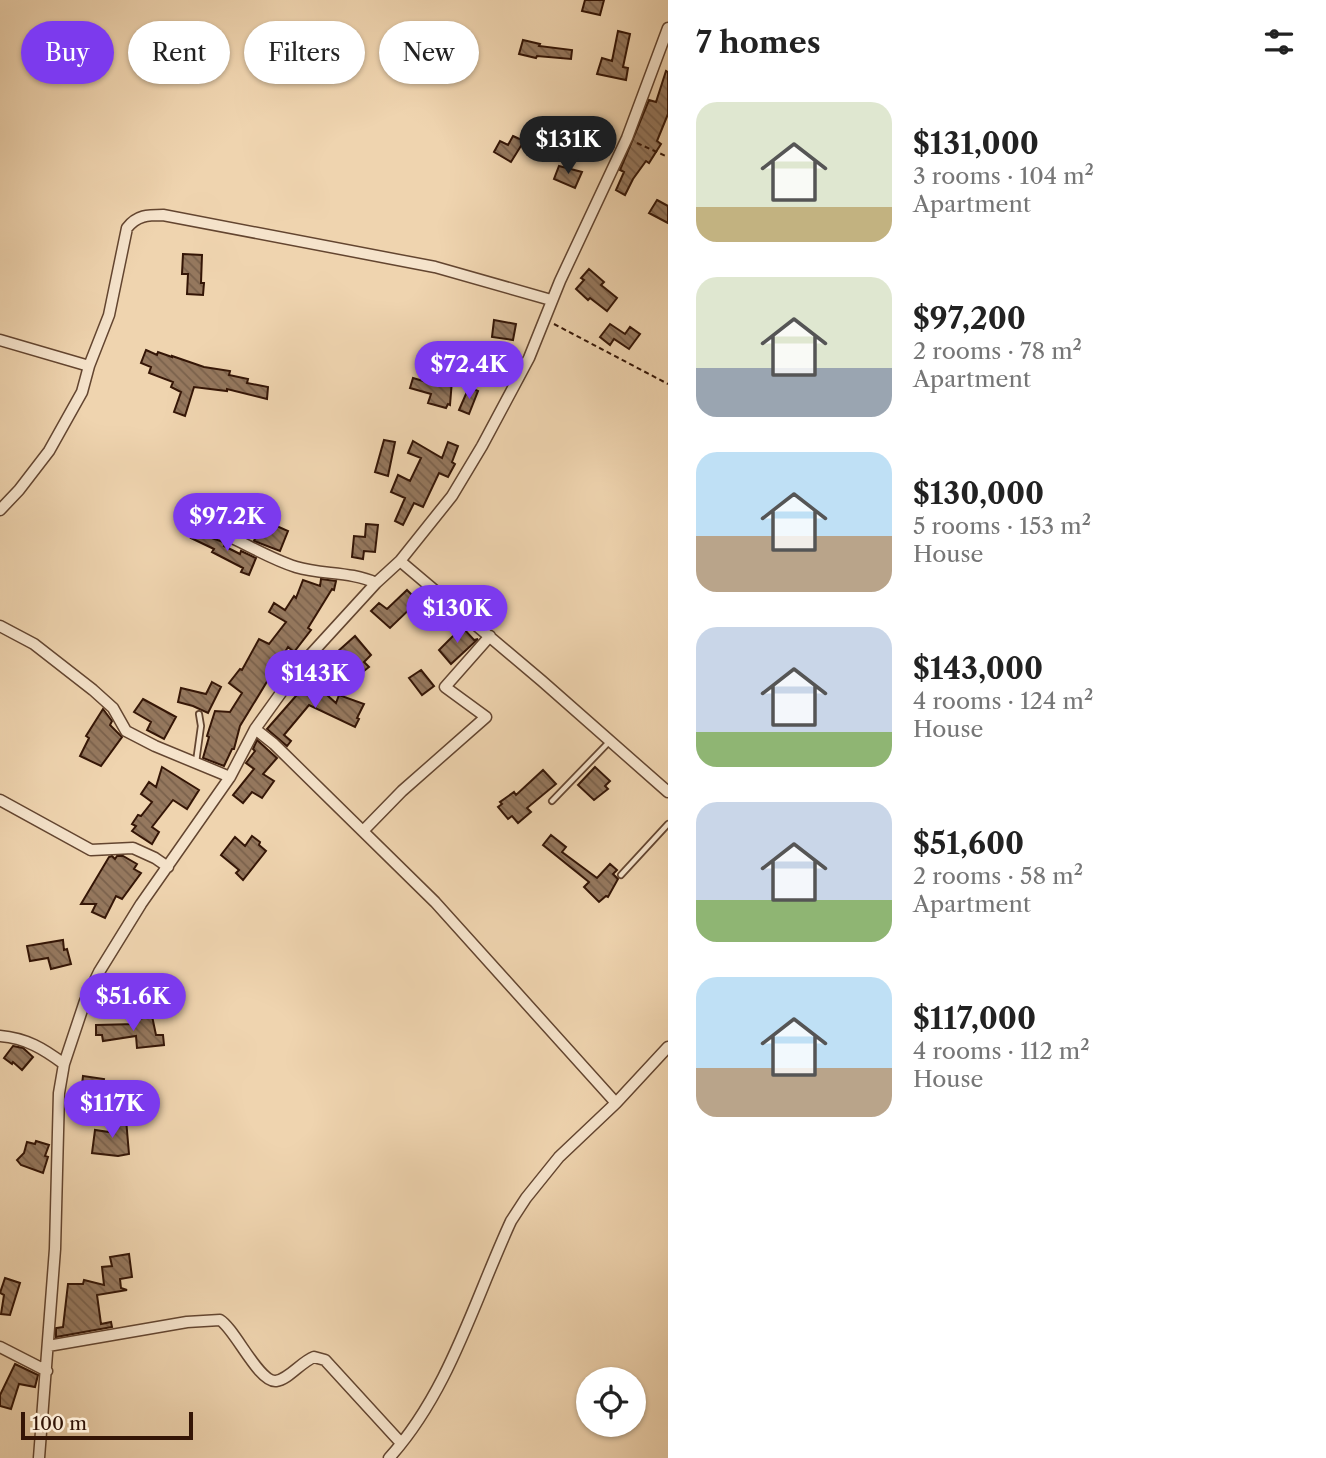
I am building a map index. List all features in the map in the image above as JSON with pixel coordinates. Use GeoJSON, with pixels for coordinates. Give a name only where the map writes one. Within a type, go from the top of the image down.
{"type":"FeatureCollection","features":[{"type":"Feature","properties":{"kind":"street"},"geometry":{"type":"LineString","coordinates":[[39,1458],[55,1248],[59,1093],[64,1064],[85,1001],[99,972],[141,904],[230,777],[255,729],[302,665],[376,583],[400,561],[452,496],[482,446],[529,358],[551,300],[627,138],[668,29]]}},
{"type":"Feature","properties":{"kind":"street"},"geometry":{"type":"LineString","coordinates":[[0,510],[4,498],[19,490],[49,451],[82,392],[109,315],[127,228],[133,219],[146,215],[163,215],[435,267],[551,300]]}},
{"type":"Feature","properties":{"kind":"street"},"geometry":{"type":"LineString","coordinates":[[0,340],[89,366]]}},
{"type":"Feature","properties":{"kind":"street"},"geometry":{"type":"LineString","coordinates":[[196,524],[212,528],[275,559],[300,568],[362,576],[376,583]]}},
{"type":"Feature","properties":{"kind":"street"},"geometry":{"type":"LineString","coordinates":[[400,561],[668,792]]}},
{"type":"Feature","properties":{"kind":"street"},"geometry":{"type":"LineString","coordinates":[[0,626],[34,644],[93,690],[113,708],[126,731],[230,777]]}},
{"type":"Feature","properties":{"kind":"street"},"geometry":{"type":"LineString","coordinates":[[363,831],[411,783],[486,717],[445,687],[489,636]]}},
{"type":"Feature","properties":{"kind":"street"},"geometry":{"type":"LineString","coordinates":[[255,729],[274,744],[435,902],[616,1102]]}},
{"type":"Feature","properties":{"kind":"street"},"geometry":{"type":"LineString","coordinates":[[0,800],[91,850],[133,848],[167,867]]}},
{"type":"Feature","properties":{"kind":"street"},"geometry":{"type":"LineString","coordinates":[[0,1036],[24,1040],[40,1047],[64,1064]]}},
{"type":"Feature","properties":{"kind":"street"},"geometry":{"type":"LineString","coordinates":[[389,1458],[429,1402],[452,1357],[511,1221],[526,1198],[559,1157],[668,1048]]}},
{"type":"Feature","properties":{"kind":"street"},"geometry":{"type":"LineString","coordinates":[[48,1346],[187,1322],[220,1320],[230,1329],[260,1372],[270,1380],[278,1381],[314,1357],[326,1360],[401,1443]]}},
{"type":"Feature","properties":{"kind":"street"},"geometry":{"type":"LineString","coordinates":[[0,1347],[47,1371]]}},
{"type":"Feature","properties":{"kind":"lane"},"geometry":{"type":"LineString","coordinates":[[196,763],[201,726],[199,714]]}},
{"type":"Feature","properties":{"kind":"lane"},"geometry":{"type":"LineString","coordinates":[[552,801],[610,742]]}},
{"type":"Feature","properties":{"kind":"lane"},"geometry":{"type":"LineString","coordinates":[[621,875],[668,824]]}},
{"type":"Feature","properties":{"kind":"path"},"geometry":{"type":"LineString","coordinates":[[627,138],[668,157]]}},
{"type":"Feature","properties":{"kind":"path"},"geometry":{"type":"LineString","coordinates":[[544,319],[668,384]]}},
{"type":"Feature","properties":{"kind":"building"},"geometry":{"type":"Polygon","coordinates":[[[585,0],[604,0],[600,15],[582,11],[585,0]]]}},
{"type":"Feature","properties":{"kind":"building"},"geometry":{"type":"Polygon","coordinates":[[[618,31],[630,34],[623,67],[628,68],[626,80],[597,74],[602,58],[612,61],[618,31]]]}},
{"type":"Feature","properties":{"kind":"building"},"geometry":{"type":"Polygon","coordinates":[[[523,40],[540,44],[539,46],[572,50],[571,59],[536,58],[519,54],[523,40]]]}},
{"type":"Feature","properties":{"kind":"building"},"geometry":{"type":"Polygon","coordinates":[[[666,71],[668,114],[657,141],[661,144],[649,163],[646,161],[633,179],[625,195],[616,190],[624,172],[620,170],[649,100],[656,102],[666,71]]]}},
{"type":"Feature","properties":{"kind":"building"},"geometry":{"type":"Polygon","coordinates":[[[513,136],[524,141],[511,162],[494,152],[500,141],[508,145],[513,136]]]}},
{"type":"Feature","properties":{"kind":"building"},"geometry":{"type":"Polygon","coordinates":[[[559,166],[582,172],[575,188],[554,179],[559,166]]]}},
{"type":"Feature","properties":{"kind":"building"},"geometry":{"type":"Polygon","coordinates":[[[657,200],[668,206],[668,223],[649,213],[657,200]]]}},
{"type":"Feature","properties":{"kind":"building"},"geometry":{"type":"Polygon","coordinates":[[[183,254],[202,255],[203,295],[187,294],[188,274],[182,274],[183,254]]]}},
{"type":"Feature","properties":{"kind":"building"},"geometry":{"type":"Polygon","coordinates":[[[589,269],[604,282],[601,285],[617,298],[607,311],[576,289],[589,269]]]}},
{"type":"Feature","properties":{"kind":"building"},"geometry":{"type":"Polygon","coordinates":[[[494,320],[516,324],[513,340],[492,337],[494,320]]]}},
{"type":"Feature","properties":{"kind":"building"},"geometry":{"type":"Polygon","coordinates":[[[610,324],[625,334],[630,327],[640,334],[629,349],[614,339],[610,345],[600,337],[610,324]]]}},
{"type":"Feature","properties":{"kind":"building"},"geometry":{"type":"Polygon","coordinates":[[[146,350],[204,367],[230,371],[229,375],[248,379],[247,383],[268,387],[267,399],[227,389],[194,387],[185,416],[174,412],[181,392],[171,387],[173,382],[149,373],[151,367],[141,363],[146,350]]]}},
{"type":"Feature","properties":{"kind":"building"},"geometry":{"type":"Polygon","coordinates":[[[413,378],[433,384],[433,379],[452,380],[450,405],[446,408],[428,403],[431,394],[410,388],[413,378]]]}},
{"type":"Feature","properties":{"kind":"building"},"geometry":{"type":"Polygon","coordinates":[[[469,387],[478,391],[469,414],[459,410],[469,387]]]}},
{"type":"Feature","properties":{"kind":"building"},"geometry":{"type":"Polygon","coordinates":[[[384,440],[395,442],[388,476],[375,472],[384,440]]]}},
{"type":"Feature","properties":{"kind":"building"},"geometry":{"type":"Polygon","coordinates":[[[413,441],[442,458],[448,442],[458,446],[452,462],[455,464],[448,477],[439,473],[423,507],[414,503],[403,525],[395,521],[405,498],[391,492],[398,475],[410,481],[421,458],[408,453],[413,441]]]}},
{"type":"Feature","properties":{"kind":"building"},"geometry":{"type":"Polygon","coordinates":[[[263,520],[288,531],[280,551],[254,541],[263,520]]]}},
{"type":"Feature","properties":{"kind":"building"},"geometry":{"type":"Polygon","coordinates":[[[366,524],[378,525],[375,552],[364,551],[363,559],[352,557],[354,536],[365,537],[366,524]]]}},
{"type":"Feature","properties":{"kind":"building"},"geometry":{"type":"Polygon","coordinates":[[[195,532],[226,543],[224,546],[240,554],[241,551],[256,558],[249,575],[241,572],[243,568],[212,552],[214,549],[191,538],[195,532]]]}},
{"type":"Feature","properties":{"kind":"building"},"geometry":{"type":"Polygon","coordinates":[[[321,579],[336,581],[334,590],[332,589],[308,628],[311,630],[294,652],[288,647],[240,726],[234,749],[224,766],[203,758],[215,711],[230,712],[242,693],[229,683],[240,669],[242,670],[259,639],[269,644],[286,622],[269,612],[274,603],[285,610],[294,596],[296,598],[303,580],[320,586],[321,579]]]}},
{"type":"Feature","properties":{"kind":"building"},"geometry":{"type":"Polygon","coordinates":[[[407,590],[418,601],[390,628],[371,611],[379,603],[387,609],[407,590]]]}},
{"type":"Feature","properties":{"kind":"building"},"geometry":{"type":"Polygon","coordinates":[[[462,627],[474,640],[478,639],[451,664],[439,650],[462,627]]]}},
{"type":"Feature","properties":{"kind":"building"},"geometry":{"type":"Polygon","coordinates":[[[355,636],[371,655],[364,662],[369,667],[359,675],[336,653],[355,636]]]}},
{"type":"Feature","properties":{"kind":"building"},"geometry":{"type":"Polygon","coordinates":[[[421,670],[434,686],[422,695],[409,678],[421,670]]]}},
{"type":"Feature","properties":{"kind":"building"},"geometry":{"type":"Polygon","coordinates":[[[310,680],[336,703],[339,695],[364,704],[357,718],[359,719],[355,727],[309,705],[284,735],[291,741],[287,746],[267,729],[310,680]]]}},
{"type":"Feature","properties":{"kind":"building"},"geometry":{"type":"Polygon","coordinates":[[[212,682],[221,687],[208,713],[178,702],[181,688],[206,694],[212,682]]]}},
{"type":"Feature","properties":{"kind":"building"},"geometry":{"type":"Polygon","coordinates":[[[143,699],[176,717],[164,739],[147,730],[151,722],[134,712],[143,699]]]}},
{"type":"Feature","properties":{"kind":"building"},"geometry":{"type":"Polygon","coordinates":[[[103,709],[112,721],[110,725],[122,737],[101,766],[80,756],[89,738],[86,736],[103,709]]]}},
{"type":"Feature","properties":{"kind":"building"},"geometry":{"type":"Polygon","coordinates":[[[257,740],[277,758],[263,774],[274,781],[262,798],[252,792],[243,803],[233,795],[254,769],[246,763],[255,751],[253,749],[257,740]]]}},
{"type":"Feature","properties":{"kind":"building"},"geometry":{"type":"Polygon","coordinates":[[[162,767],[199,790],[187,809],[173,800],[152,827],[159,832],[152,844],[132,831],[136,826],[132,824],[152,802],[141,794],[149,782],[156,787],[162,767]]]}},
{"type":"Feature","properties":{"kind":"building"},"geometry":{"type":"Polygon","coordinates":[[[595,767],[610,781],[605,786],[608,789],[594,800],[578,785],[595,767]]]}},
{"type":"Feature","properties":{"kind":"building"},"geometry":{"type":"Polygon","coordinates":[[[543,770],[556,784],[527,808],[531,812],[518,823],[512,816],[508,819],[498,807],[502,804],[500,802],[514,792],[516,795],[543,770]]]}},
{"type":"Feature","properties":{"kind":"building"},"geometry":{"type":"Polygon","coordinates":[[[551,835],[566,847],[562,852],[597,878],[610,864],[617,870],[613,874],[618,879],[608,897],[599,902],[584,887],[589,882],[543,845],[551,835]]]}},
{"type":"Feature","properties":{"kind":"building"},"geometry":{"type":"Polygon","coordinates":[[[252,836],[266,851],[243,880],[236,873],[239,870],[221,855],[235,837],[245,846],[252,836]]]}},
{"type":"Feature","properties":{"kind":"building"},"geometry":{"type":"Polygon","coordinates":[[[112,856],[115,859],[117,856],[123,856],[137,864],[134,869],[141,873],[122,899],[116,896],[105,918],[92,912],[96,904],[81,904],[112,856]]]}},
{"type":"Feature","properties":{"kind":"building"},"geometry":{"type":"Polygon","coordinates":[[[63,940],[64,950],[67,949],[71,964],[51,969],[48,958],[30,961],[27,946],[63,940]]]}},
{"type":"Feature","properties":{"kind":"building"},"geometry":{"type":"Polygon","coordinates":[[[152,1016],[156,1035],[163,1035],[164,1045],[137,1048],[136,1036],[103,1041],[102,1035],[96,1035],[96,1025],[135,1024],[134,1020],[152,1016]]]}},
{"type":"Feature","properties":{"kind":"building"},"geometry":{"type":"Polygon","coordinates":[[[13,1046],[23,1048],[33,1057],[22,1070],[4,1058],[13,1046]]]}},
{"type":"Feature","properties":{"kind":"building"},"geometry":{"type":"Polygon","coordinates":[[[83,1076],[104,1079],[100,1106],[80,1103],[83,1076]]]}},
{"type":"Feature","properties":{"kind":"building"},"geometry":{"type":"Polygon","coordinates":[[[126,1119],[129,1154],[118,1156],[92,1153],[95,1130],[109,1132],[108,1120],[126,1119]]]}},
{"type":"Feature","properties":{"kind":"building"},"geometry":{"type":"Polygon","coordinates":[[[36,1141],[49,1145],[43,1173],[21,1165],[17,1160],[24,1153],[27,1142],[35,1144],[36,1141]]]}},
{"type":"Feature","properties":{"kind":"building"},"geometry":{"type":"Polygon","coordinates":[[[129,1254],[132,1277],[120,1279],[121,1288],[127,1290],[97,1295],[101,1324],[111,1322],[112,1327],[56,1337],[56,1328],[63,1327],[68,1284],[83,1284],[84,1280],[104,1285],[102,1267],[112,1266],[110,1257],[129,1254]]]}},
{"type":"Feature","properties":{"kind":"building"},"geometry":{"type":"Polygon","coordinates":[[[5,1278],[20,1283],[10,1315],[1,1314],[4,1295],[0,1293],[5,1278]]]}},
{"type":"Feature","properties":{"kind":"building"},"geometry":{"type":"Polygon","coordinates":[[[15,1364],[38,1375],[35,1387],[19,1384],[11,1409],[0,1406],[0,1395],[15,1364]]]}}]}
